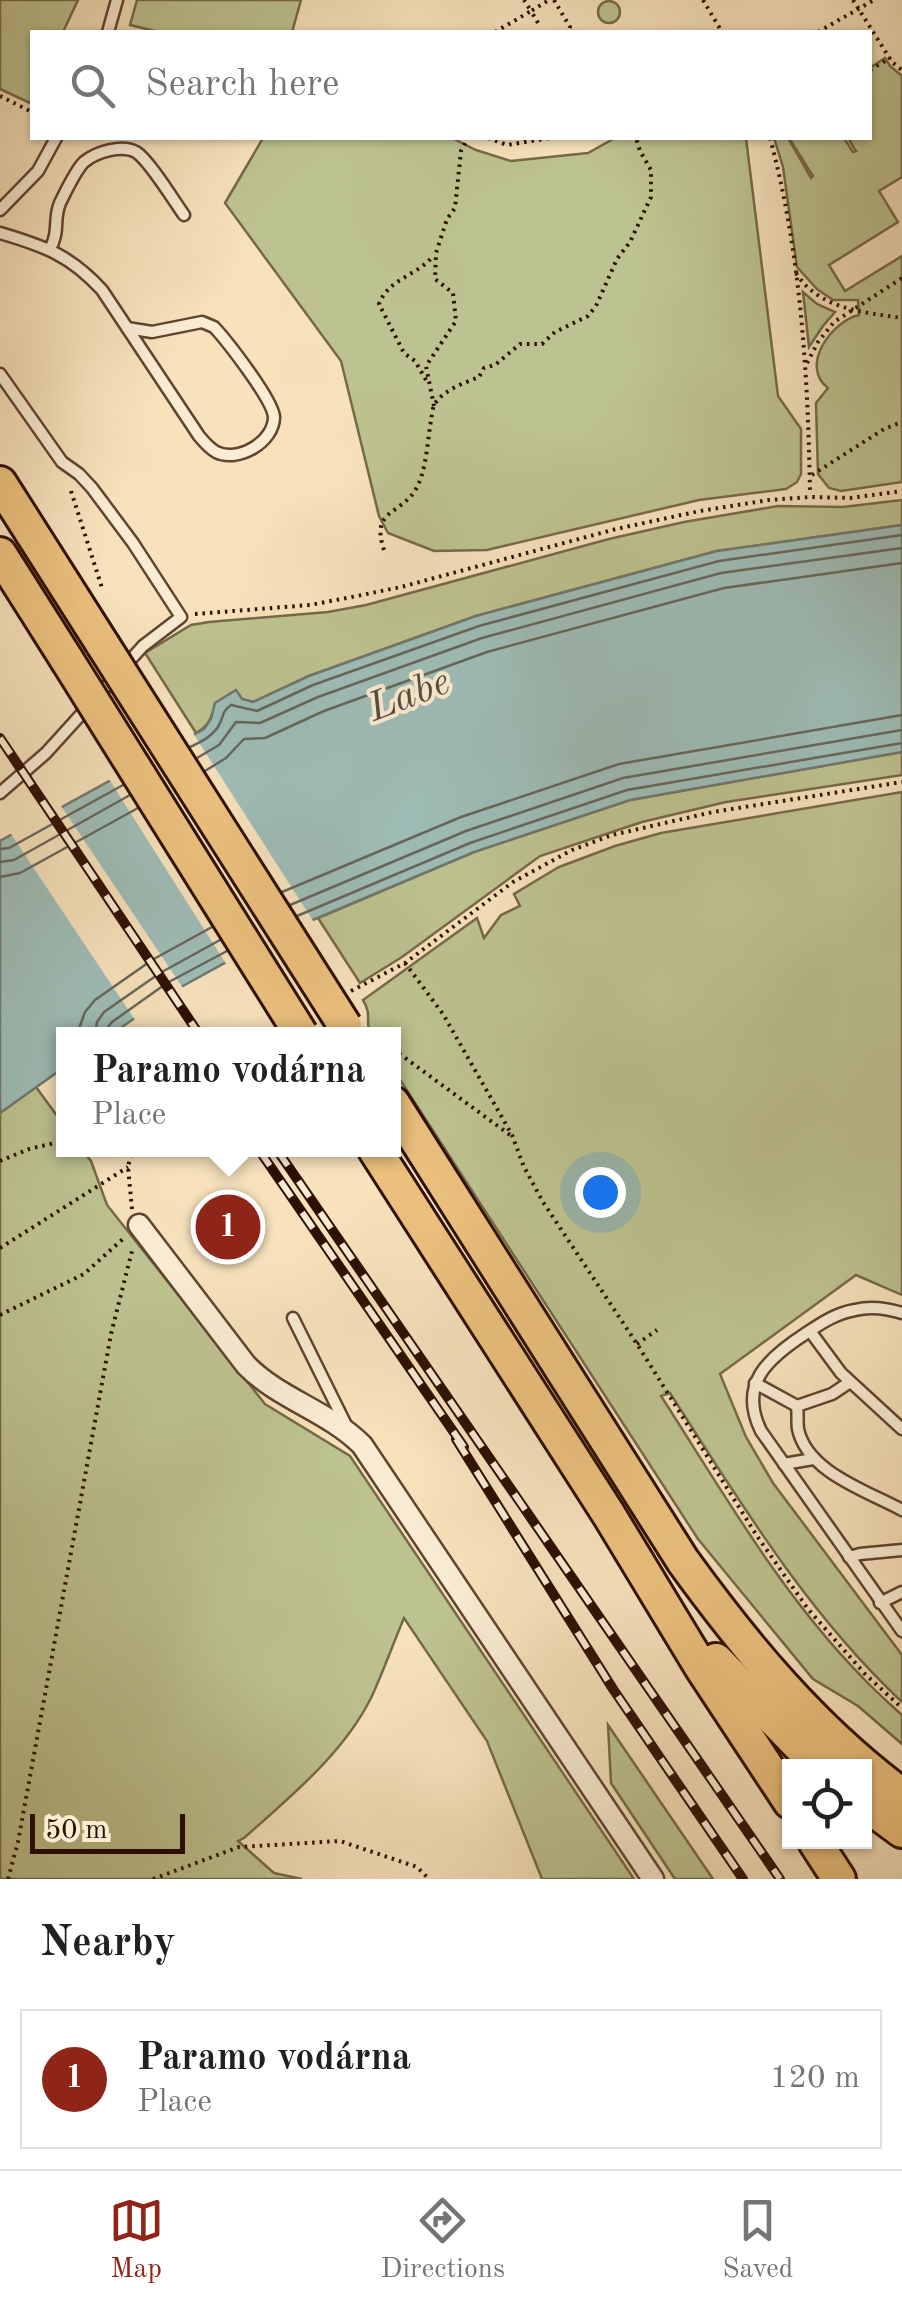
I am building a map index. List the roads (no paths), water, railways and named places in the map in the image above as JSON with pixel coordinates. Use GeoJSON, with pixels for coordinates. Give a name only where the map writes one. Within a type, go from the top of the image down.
{"type":"FeatureCollection","features":[{"type":"Feature","properties":{"kind":"main road"},"geometry":{"type":"LineString","coordinates":[[0,483],[345,1027]]}},
{"type":"Feature","properties":{"kind":"main road"},"geometry":{"type":"LineString","coordinates":[[0,554],[297,1027]]}},
{"type":"Feature","properties":{"kind":"main road"},"geometry":{"type":"LineString","coordinates":[[401,1115],[698,1583],[776,1680],[846,1750],[902,1795]]}},
{"type":"Feature","properties":{"kind":"main road"},"geometry":{"type":"LineString","coordinates":[[379,1157],[782,1790]]}},
{"type":"Feature","properties":{"kind":"main road"},"geometry":{"type":"LineString","coordinates":[[609,1515],[696,1636],[812,1759]]}},
{"type":"Feature","properties":{"kind":"main road"},"geometry":{"type":"LineString","coordinates":[[872,1810],[902,1831]]}},
{"type":"Feature","properties":{"kind":"main road"},"geometry":{"type":"LineString","coordinates":[[820,1849],[839,1879]]}},
{"type":"Feature","properties":{"kind":"street"},"geometry":{"type":"LineString","coordinates":[[139,1225],[246,1365],[259,1378],[351,1434],[375,1462],[653,1879]]}},
{"type":"Feature","properties":{"kind":"lane"},"geometry":{"type":"LineString","coordinates":[[109,30],[118,0]]}},
{"type":"Feature","properties":{"kind":"lane"},"geometry":{"type":"LineString","coordinates":[[0,210],[38,171],[55,140]]}},
{"type":"Feature","properties":{"kind":"lane"},"geometry":{"type":"LineString","coordinates":[[50,249],[57,236],[60,203],[82,164],[108,151],[140,154],[184,215]]}},
{"type":"Feature","properties":{"kind":"lane"},"geometry":{"type":"LineString","coordinates":[[0,233],[50,249],[89,276],[212,450],[238,454],[257,445],[271,431],[271,405],[214,327],[202,322],[152,332],[127,328]]}},
{"type":"Feature","properties":{"kind":"lane"},"geometry":{"type":"LineString","coordinates":[[0,374],[62,462],[79,474],[133,543],[180,617],[143,646],[46,754],[0,792]]}},
{"type":"Feature","properties":{"kind":"lane"},"geometry":{"type":"LineString","coordinates":[[902,1313],[879,1308],[849,1310],[832,1317],[778,1353],[761,1372],[753,1395],[755,1420],[902,1631]]}},
{"type":"Feature","properties":{"kind":"lane"},"geometry":{"type":"LineString","coordinates":[[293,1318],[351,1434]]}},
{"type":"Feature","properties":{"kind":"lane"},"geometry":{"type":"LineString","coordinates":[[810,1331],[850,1382],[902,1429]]}},
{"type":"Feature","properties":{"kind":"lane"},"geometry":{"type":"LineString","coordinates":[[755,1384],[798,1406],[832,1394],[850,1382]]}},
{"type":"Feature","properties":{"kind":"lane"},"geometry":{"type":"LineString","coordinates":[[798,1406],[798,1429],[813,1459],[902,1510]]}},
{"type":"Feature","properties":{"kind":"lane"},"geometry":{"type":"LineString","coordinates":[[784,1464],[813,1459]]}},
{"type":"Feature","properties":{"kind":"lane"},"geometry":{"type":"LineString","coordinates":[[849,1557],[902,1550]]}},
{"type":"Feature","properties":{"kind":"lane"},"geometry":{"type":"LineString","coordinates":[[880,1604],[902,1592]]}},
{"type":"Feature","properties":{"kind":"water","name":"Labe"},"geometry":{"type":"Polygon","coordinates":[[[902,525],[902,752],[630,800],[474,852],[270,938],[172,992],[122,1027],[56,1027],[56,1073],[0,1113],[0,841],[204,729],[215,703],[236,690],[242,699],[253,702],[309,676],[476,616],[717,551],[902,525]]]}},
{"type":"Feature","properties":{"kind":"railway"},"geometry":{"type":"LineString","coordinates":[[0,738],[194,1027]]}},
{"type":"Feature","properties":{"kind":"railway"},"geometry":{"type":"LineString","coordinates":[[264,1157],[464,1447]]}},
{"type":"Feature","properties":{"kind":"railway"},"geometry":{"type":"LineString","coordinates":[[282,1157],[780,1879]]}},
{"type":"Feature","properties":{"kind":"railway"},"geometry":{"type":"LineString","coordinates":[[456,1439],[613,1689],[743,1879]]}},
{"type":"Feature","properties":{"kind":"place","name":"Paramo vodárna"},"geometry":{"type":"Point","coordinates":[228,1227]}}]}
